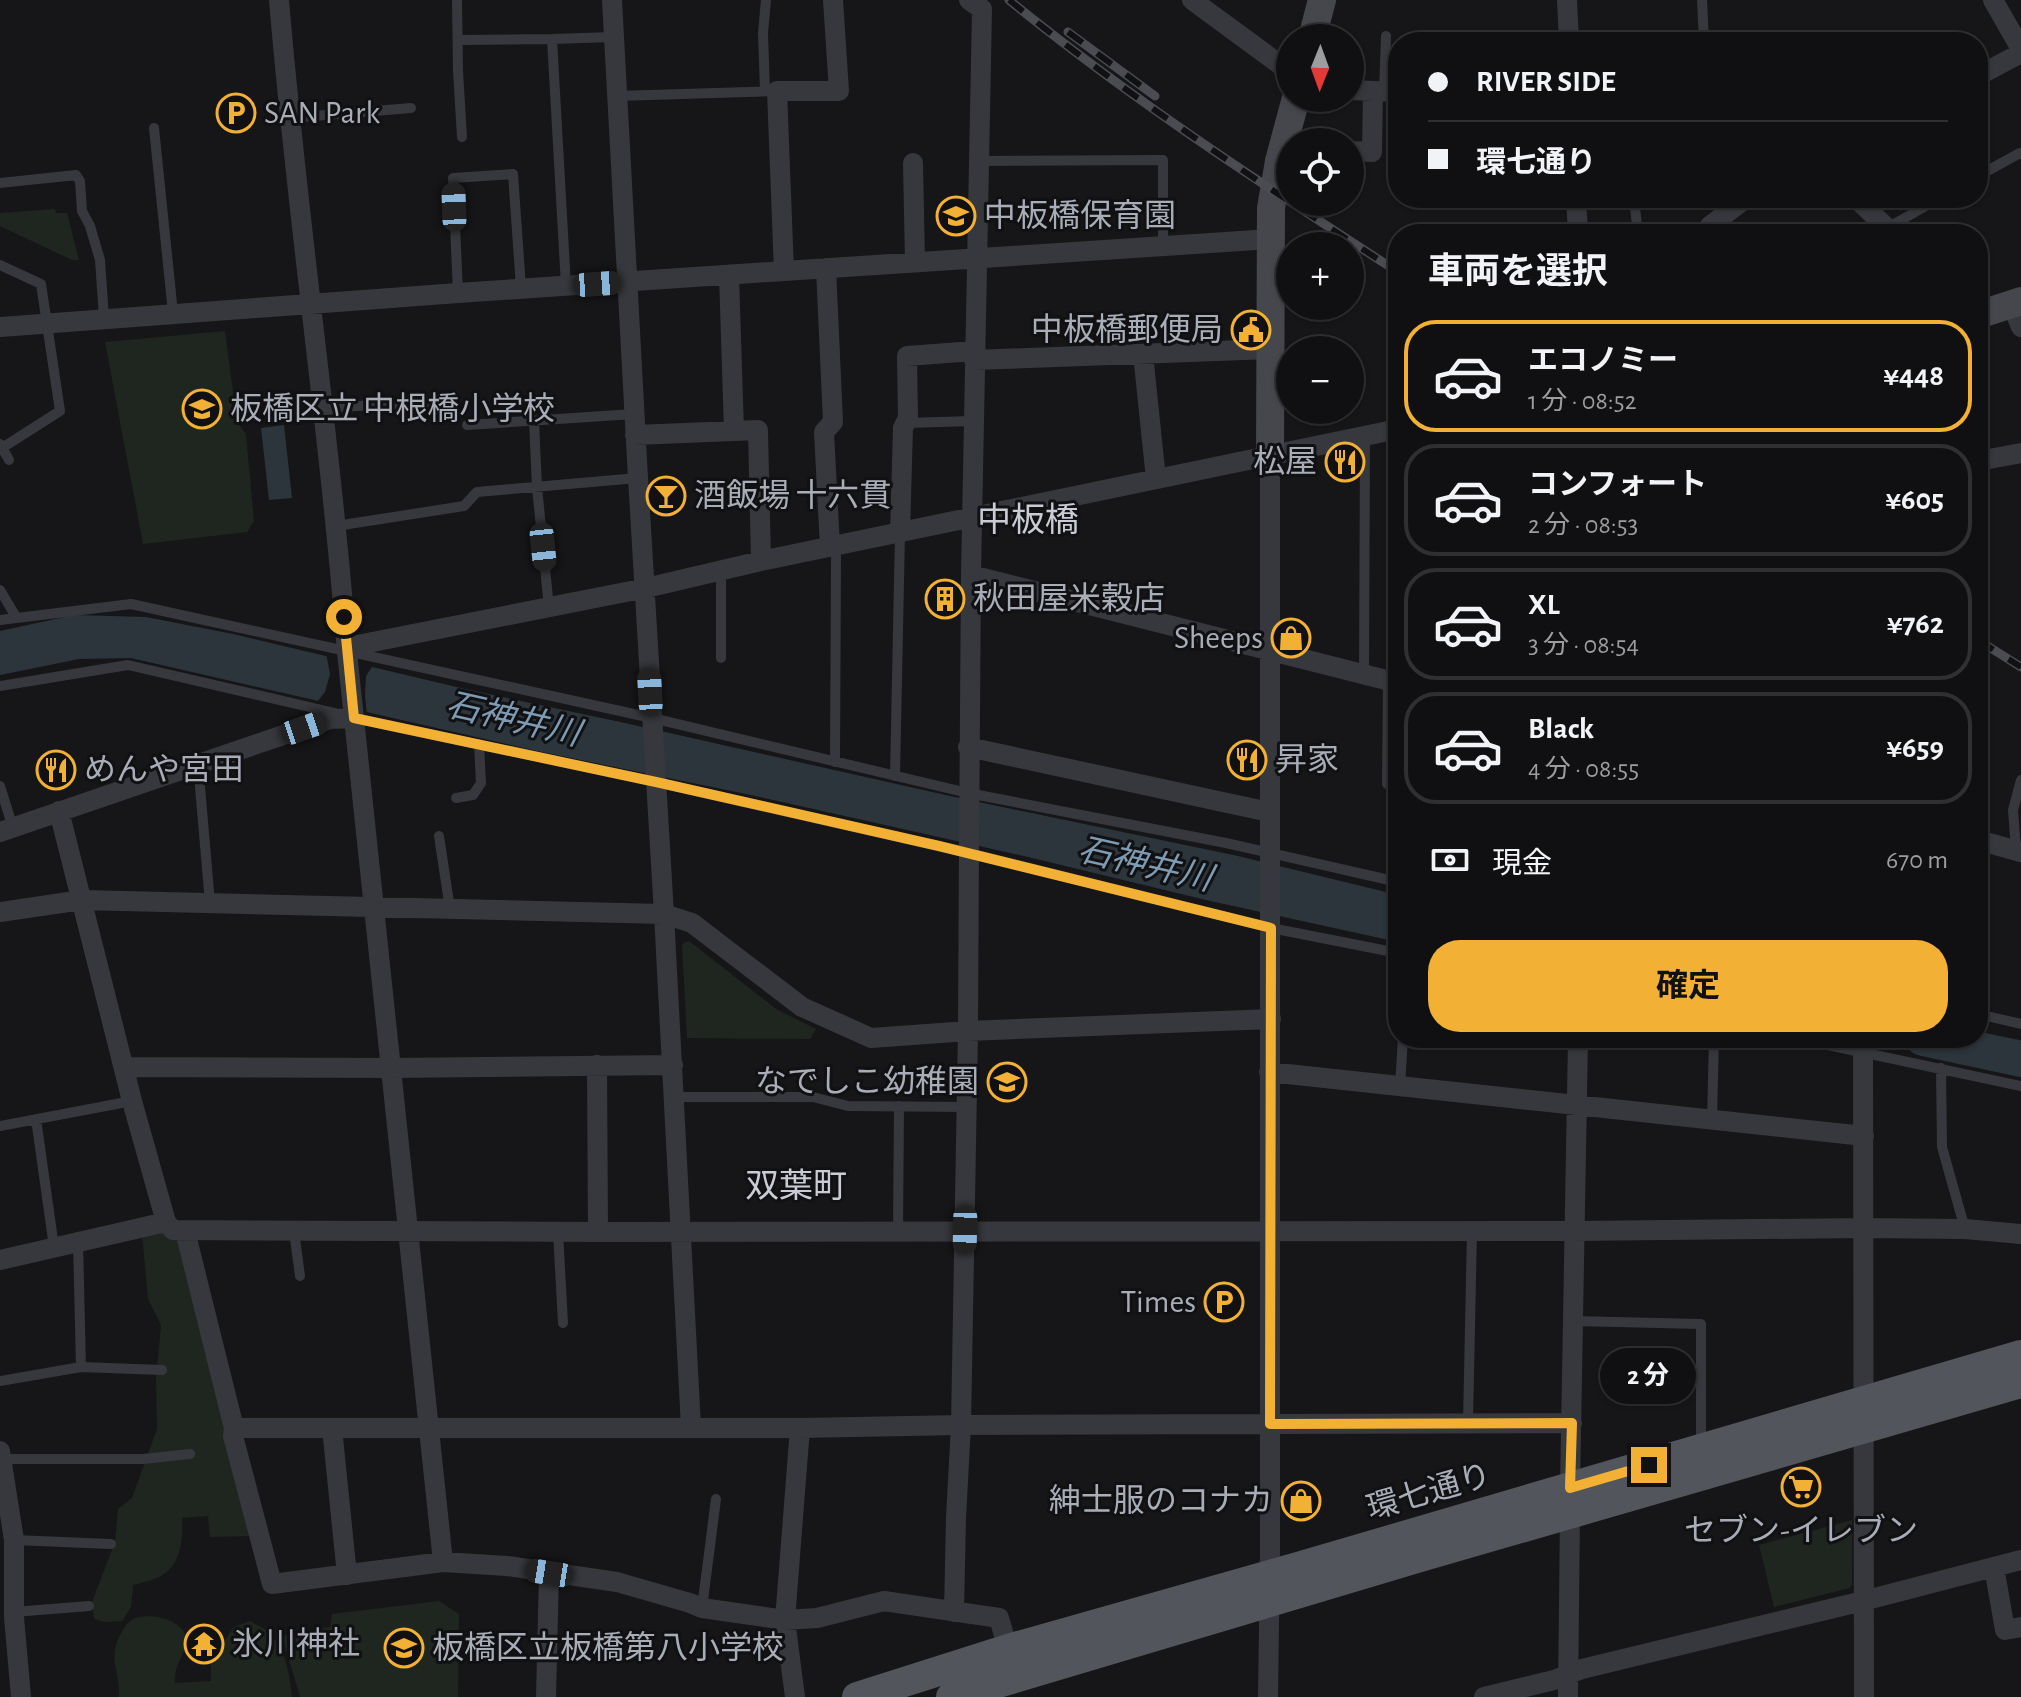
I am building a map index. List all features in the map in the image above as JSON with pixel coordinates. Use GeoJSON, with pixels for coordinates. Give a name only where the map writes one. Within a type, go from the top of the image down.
{"type":"FeatureCollection","features":[{"type":"Feature","properties":{"kind":"main road","name":"環七通り"},"geometry":{"type":"LineString","coordinates":[[951,1697],[1269,1589],[1864,1416],[2021,1355]]}},
{"type":"Feature","properties":{"kind":"main road","name":"環七通り"},"geometry":{"type":"LineString","coordinates":[[1570,1500],[1701,1449],[2018,1388]]}},
{"type":"Feature","properties":{"kind":"main road","name":"環七通り"},"geometry":{"type":"LineString","coordinates":[[857,1697],[1008,1649],[1269,1589]]}},
{"type":"Feature","properties":{"kind":"street"},"geometry":{"type":"LineString","coordinates":[[279,0],[443,1562]]}},
{"type":"Feature","properties":{"kind":"street"},"geometry":{"type":"LineString","coordinates":[[612,0],[691,1427]]}},
{"type":"Feature","properties":{"kind":"street"},"geometry":{"type":"LineString","coordinates":[[784,271],[771,91],[839,91],[833,0]]}},
{"type":"Feature","properties":{"kind":"street"},"geometry":{"type":"LineString","coordinates":[[1192,0],[1276,62]]}},
{"type":"Feature","properties":{"kind":"street"},"geometry":{"type":"LineString","coordinates":[[1316,24],[1322,0]]}},
{"type":"Feature","properties":{"kind":"street"},"geometry":{"type":"LineString","coordinates":[[1567,0],[1569,32]]}},
{"type":"Feature","properties":{"kind":"street"},"geometry":{"type":"LineString","coordinates":[[1988,70],[2021,51],[1993,0]]}},
{"type":"Feature","properties":{"kind":"street"},"geometry":{"type":"LineString","coordinates":[[954,1612],[967,1107],[968,747],[974,356],[979,257],[980,3]]}},
{"type":"Feature","properties":{"kind":"street"},"geometry":{"type":"LineString","coordinates":[[1364,90],[1385,91],[1372,152],[1364,152]]}},
{"type":"Feature","properties":{"kind":"street"},"geometry":{"type":"LineString","coordinates":[[913,163],[915,262]]}},
{"type":"Feature","properties":{"kind":"street"},"geometry":{"type":"LineString","coordinates":[[1268,1697],[1271,239],[1276,181]]}},
{"type":"Feature","properties":{"kind":"street"},"geometry":{"type":"LineString","coordinates":[[1713,224],[1733,208]]}},
{"type":"Feature","properties":{"kind":"street"},"geometry":{"type":"LineString","coordinates":[[1866,208],[1883,224]]}},
{"type":"Feature","properties":{"kind":"street"},"geometry":{"type":"LineString","coordinates":[[0,327],[521,288],[1271,239]]}},
{"type":"Feature","properties":{"kind":"street"},"geometry":{"type":"LineString","coordinates":[[826,268],[833,422],[824,432],[830,547]]}},
{"type":"Feature","properties":{"kind":"street"},"geometry":{"type":"LineString","coordinates":[[729,275],[734,431]]}},
{"type":"Feature","properties":{"kind":"street"},"geometry":{"type":"LineString","coordinates":[[1988,314],[2018,311]]}},
{"type":"Feature","properties":{"kind":"street"},"geometry":{"type":"LineString","coordinates":[[900,533],[903,428],[908,418],[907,356],[1143,354],[1271,349]]}},
{"type":"Feature","properties":{"kind":"street"},"geometry":{"type":"LineString","coordinates":[[1143,354],[1156,479]]}},
{"type":"Feature","properties":{"kind":"street"},"geometry":{"type":"LineString","coordinates":[[635,435],[758,430],[761,561]]}},
{"type":"Feature","properties":{"kind":"street"},"geometry":{"type":"LineString","coordinates":[[347,652],[761,561],[1388,431]]}},
{"type":"Feature","properties":{"kind":"street"},"geometry":{"type":"LineString","coordinates":[[1988,459],[2021,453]]}},
{"type":"Feature","properties":{"kind":"street"},"geometry":{"type":"LineString","coordinates":[[971,575],[1388,681]]}},
{"type":"Feature","properties":{"kind":"street"},"geometry":{"type":"LineString","coordinates":[[6,830],[330,719],[354,715]]}},
{"type":"Feature","properties":{"kind":"street"},"geometry":{"type":"LineString","coordinates":[[968,747],[1269,812]]}},
{"type":"Feature","properties":{"kind":"street"},"geometry":{"type":"LineString","coordinates":[[59,811],[132,1101],[166,1222],[173,1230],[1575,1231],[1864,1228],[1965,1229],[2021,1234]]}},
{"type":"Feature","properties":{"kind":"street"},"geometry":{"type":"LineString","coordinates":[[1988,843],[2018,851]]}},
{"type":"Feature","properties":{"kind":"street"},"geometry":{"type":"LineString","coordinates":[[0,912],[82,900],[664,914],[692,923],[802,1007],[871,1038],[1271,1019]]}},
{"type":"Feature","properties":{"kind":"street"},"geometry":{"type":"LineString","coordinates":[[1568,1697],[1578,1048]]}},
{"type":"Feature","properties":{"kind":"street"},"geometry":{"type":"LineString","coordinates":[[1863,1048],[1864,1697]]}},
{"type":"Feature","properties":{"kind":"street"},"geometry":{"type":"LineString","coordinates":[[597,1065],[598,1232]]}},
{"type":"Feature","properties":{"kind":"street"},"geometry":{"type":"LineString","coordinates":[[124,1067],[673,1065]]}},
{"type":"Feature","properties":{"kind":"street"},"geometry":{"type":"LineString","coordinates":[[1269,1072],[1864,1136]]}},
{"type":"Feature","properties":{"kind":"street"},"geometry":{"type":"LineString","coordinates":[[0,1260],[166,1222]]}},
{"type":"Feature","properties":{"kind":"street"},"geometry":{"type":"LineString","coordinates":[[185,1231],[234,1428],[233,1436],[272,1584],[443,1562],[507,1566],[617,1582],[702,1608],[785,1620],[817,1618],[884,1601],[999,1618],[1008,1649]]}},
{"type":"Feature","properties":{"kind":"street"},"geometry":{"type":"LineString","coordinates":[[234,1428],[1572,1423]]}},
{"type":"Feature","properties":{"kind":"street"},"geometry":{"type":"LineString","coordinates":[[332,1428],[347,1575]]}},
{"type":"Feature","properties":{"kind":"street"},"geometry":{"type":"LineString","coordinates":[[795,1697],[785,1620],[800,1428]]}},
{"type":"Feature","properties":{"kind":"street"},"geometry":{"type":"LineString","coordinates":[[1,1456],[9,1534],[9,1616],[21,1697]]}},
{"type":"Feature","properties":{"kind":"street"},"geometry":{"type":"LineString","coordinates":[[1484,1697],[2021,1560]]}},
{"type":"Feature","properties":{"kind":"street"},"geometry":{"type":"LineString","coordinates":[[1994,1567],[2005,1630],[2021,1627]]}},
{"type":"Feature","properties":{"kind":"street"},"geometry":{"type":"LineString","coordinates":[[546,1697],[549,1573]]}},
{"type":"Feature","properties":{"kind":"lane"},"geometry":{"type":"LineString","coordinates":[[457,0],[462,137]]}},
{"type":"Feature","properties":{"kind":"lane"},"geometry":{"type":"LineString","coordinates":[[617,96],[771,91],[763,33],[766,0]]}},
{"type":"Feature","properties":{"kind":"lane"},"geometry":{"type":"LineString","coordinates":[[1702,0],[1704,32]]}},
{"type":"Feature","properties":{"kind":"lane"},"geometry":{"type":"LineString","coordinates":[[1385,91],[1386,36]]}},
{"type":"Feature","properties":{"kind":"lane"},"geometry":{"type":"LineString","coordinates":[[458,40],[614,37]]}},
{"type":"Feature","properties":{"kind":"lane"},"geometry":{"type":"LineString","coordinates":[[552,39],[566,286]]}},
{"type":"Feature","properties":{"kind":"lane"},"geometry":{"type":"LineString","coordinates":[[289,118],[411,108]]}},
{"type":"Feature","properties":{"kind":"lane"},"geometry":{"type":"LineString","coordinates":[[154,128],[173,313]]}},
{"type":"Feature","properties":{"kind":"lane"},"geometry":{"type":"LineString","coordinates":[[1988,171],[2021,154]]}},
{"type":"Feature","properties":{"kind":"lane"},"geometry":{"type":"LineString","coordinates":[[980,161],[1163,160],[1163,246]]}},
{"type":"Feature","properties":{"kind":"lane"},"geometry":{"type":"LineString","coordinates":[[458,293],[453,178],[513,174],[521,288]]}},
{"type":"Feature","properties":{"kind":"lane"},"geometry":{"type":"LineString","coordinates":[[0,183],[76,175],[80,181],[82,211],[100,260],[104,318]]}},
{"type":"Feature","properties":{"kind":"lane"},"geometry":{"type":"LineString","coordinates":[[1901,224],[1925,208]]}},
{"type":"Feature","properties":{"kind":"lane"},"geometry":{"type":"LineString","coordinates":[[0,265],[41,284],[60,411],[1,446],[9,460]]}},
{"type":"Feature","properties":{"kind":"lane"},"geometry":{"type":"LineString","coordinates":[[322,408],[430,402]]}},
{"type":"Feature","properties":{"kind":"lane"},"geometry":{"type":"LineString","coordinates":[[467,425],[634,414]]}},
{"type":"Feature","properties":{"kind":"lane"},"geometry":{"type":"LineString","coordinates":[[534,421],[549,608]]}},
{"type":"Feature","properties":{"kind":"lane"},"geometry":{"type":"LineString","coordinates":[[906,423],[973,421]]}},
{"type":"Feature","properties":{"kind":"lane"},"geometry":{"type":"LineString","coordinates":[[1364,675],[1365,436]]}},
{"type":"Feature","properties":{"kind":"lane"},"geometry":{"type":"LineString","coordinates":[[336,526],[464,506],[477,492],[638,478]]}},
{"type":"Feature","properties":{"kind":"lane"},"geometry":{"type":"LineString","coordinates":[[895,776],[900,533]]}},
{"type":"Feature","properties":{"kind":"lane"},"geometry":{"type":"LineString","coordinates":[[830,547],[836,556],[835,762]]}},
{"type":"Feature","properties":{"kind":"lane"},"geometry":{"type":"LineString","coordinates":[[721,570],[721,658]]}},
{"type":"Feature","properties":{"kind":"lane"},"geometry":{"type":"LineString","coordinates":[[0,590],[16,617]]}},
{"type":"Feature","properties":{"kind":"lane"},"geometry":{"type":"LineString","coordinates":[[0,620],[131,604],[652,718],[968,793],[1226,843],[1388,880]]}},
{"type":"Feature","properties":{"kind":"lane"},"geometry":{"type":"LineString","coordinates":[[0,686],[128,665],[969,853],[1271,928],[1388,951]]}},
{"type":"Feature","properties":{"kind":"lane"},"geometry":{"type":"LineString","coordinates":[[456,798],[473,795],[481,783],[479,744]]}},
{"type":"Feature","properties":{"kind":"lane"},"geometry":{"type":"LineString","coordinates":[[198,764],[210,903]]}},
{"type":"Feature","properties":{"kind":"lane"},"geometry":{"type":"LineString","coordinates":[[1387,784],[1388,767]]}},
{"type":"Feature","properties":{"kind":"lane"},"geometry":{"type":"LineString","coordinates":[[2018,851],[2013,810],[2021,780]]}},
{"type":"Feature","properties":{"kind":"lane"},"geometry":{"type":"LineString","coordinates":[[0,786],[6,830]]}},
{"type":"Feature","properties":{"kind":"lane"},"geometry":{"type":"LineString","coordinates":[[439,836],[450,909]]}},
{"type":"Feature","properties":{"kind":"lane"},"geometry":{"type":"LineString","coordinates":[[1988,1016],[2021,1024]]}},
{"type":"Feature","properties":{"kind":"lane"},"geometry":{"type":"LineString","coordinates":[[1400,1086],[1402,1048]]}},
{"type":"Feature","properties":{"kind":"lane"},"geometry":{"type":"LineString","coordinates":[[1712,1120],[1714,1048]]}},
{"type":"Feature","properties":{"kind":"lane"},"geometry":{"type":"LineString","coordinates":[[1870,1048],[2021,1086]]}},
{"type":"Feature","properties":{"kind":"lane"},"geometry":{"type":"LineString","coordinates":[[1941,1068],[1942,1147],[1965,1229]]}},
{"type":"Feature","properties":{"kind":"lane"},"geometry":{"type":"LineString","coordinates":[[675,1097],[813,1097],[848,1106],[967,1107]]}},
{"type":"Feature","properties":{"kind":"lane"},"geometry":{"type":"LineString","coordinates":[[0,1126],[132,1101]]}},
{"type":"Feature","properties":{"kind":"lane"},"geometry":{"type":"LineString","coordinates":[[898,1231],[899,1106]]}},
{"type":"Feature","properties":{"kind":"lane"},"geometry":{"type":"LineString","coordinates":[[36,1119],[54,1247]]}},
{"type":"Feature","properties":{"kind":"lane"},"geometry":{"type":"LineString","coordinates":[[1468,1423],[1472,1230]]}},
{"type":"Feature","properties":{"kind":"lane"},"geometry":{"type":"LineString","coordinates":[[294,1231],[300,1276]]}},
{"type":"Feature","properties":{"kind":"lane"},"geometry":{"type":"LineString","coordinates":[[558,1232],[563,1323]]}},
{"type":"Feature","properties":{"kind":"lane"},"geometry":{"type":"LineString","coordinates":[[78,1241],[81,1367]]}},
{"type":"Feature","properties":{"kind":"lane"},"geometry":{"type":"LineString","coordinates":[[1573,1321],[1701,1324],[1701,1449]]}},
{"type":"Feature","properties":{"kind":"lane"},"geometry":{"type":"LineString","coordinates":[[0,1381],[81,1367],[162,1370]]}},
{"type":"Feature","properties":{"kind":"lane"},"geometry":{"type":"LineString","coordinates":[[1,1456],[143,1459],[190,1454]]}},
{"type":"Feature","properties":{"kind":"lane"},"geometry":{"type":"LineString","coordinates":[[702,1608],[716,1499]]}},
{"type":"Feature","properties":{"kind":"lane"},"geometry":{"type":"LineString","coordinates":[[9,1534],[111,1544]]}},
{"type":"Feature","properties":{"kind":"lane"},"geometry":{"type":"LineString","coordinates":[[9,1616],[89,1606]]}},
{"type":"Feature","properties":{"kind":"shaded area"},"geometry":{"type":"Polygon","coordinates":[[[55,209],[56,213],[67,213],[79,260],[72,260],[0,226],[0,213],[55,209]]]}},
{"type":"Feature","properties":{"kind":"shaded area"},"geometry":{"type":"Polygon","coordinates":[[[225,331],[237,422],[246,434],[254,521],[247,532],[143,544],[105,342],[225,331]]]}},
{"type":"Feature","properties":{"kind":"shaded area"},"geometry":{"type":"Polygon","coordinates":[[[689,941],[776,1009],[816,1029],[810,1039],[687,1038],[682,944],[689,941]]]}},
{"type":"Feature","properties":{"kind":"shaded area"},"geometry":{"type":"Polygon","coordinates":[[[165,1231],[179,1238],[255,1536],[210,1537],[208,1516],[182,1518],[181,1544],[172,1567],[159,1577],[133,1585],[131,1607],[122,1621],[105,1622],[94,1619],[92,1602],[115,1542],[118,1509],[132,1498],[157,1429],[156,1379],[161,1325],[148,1299],[142,1234],[165,1231]]]}},
{"type":"Feature","properties":{"kind":"shaded area"},"geometry":{"type":"Polygon","coordinates":[[[1852,1520],[1850,1588],[1774,1607],[1759,1545],[1852,1520]]]}},
{"type":"Feature","properties":{"kind":"shaded area"},"geometry":{"type":"Polygon","coordinates":[[[439,1601],[459,1614],[458,1697],[300,1697],[282,1636],[330,1627],[332,1614],[439,1601]]]}},
{"type":"Feature","properties":{"kind":"shaded area"},"geometry":{"type":"Polygon","coordinates":[[[149,1616],[171,1621],[185,1636],[186,1643],[176,1670],[175,1683],[211,1681],[211,1661],[234,1627],[250,1621],[261,1627],[273,1637],[282,1653],[292,1697],[119,1697],[115,1656],[118,1639],[131,1621],[149,1616]]]}},
{"type":"Feature","properties":{"kind":"water"},"geometry":{"type":"Polygon","coordinates":[[[284,425],[292,498],[269,500],[261,428],[284,425]]]}},
{"type":"Feature","properties":{"kind":"water"},"geometry":{"type":"Polygon","coordinates":[[[74,615],[146,617],[950,796],[1238,856],[1388,893],[1388,940],[131,658],[79,659],[0,675],[0,631],[74,615]]]}},
{"type":"Feature","properties":{"kind":"pier"},"geometry":{"type":"Polygon","coordinates":[[[326,653],[374,664],[366,676],[367,715],[316,703],[325,692],[330,674],[326,653]]]}},
{"type":"Feature","properties":{"kind":"waterway","name":"石神井川"},"geometry":{"type":"LineString","coordinates":[[1970,1048],[2021,1059]]}},
{"type":"Feature","properties":{"kind":"railway"},"geometry":{"type":"LineString","coordinates":[[1009,0],[1151,107],[1388,265]]}},
{"type":"Feature","properties":{"kind":"railway"},"geometry":{"type":"LineString","coordinates":[[1068,32],[1155,96]]}},
{"type":"Feature","properties":{"kind":"railway"},"geometry":{"type":"LineString","coordinates":[[1988,646],[2021,667]]}},
{"type":"Feature","properties":{"kind":"place","name":"SAN Park"},"geometry":{"type":"Point","coordinates":[236,113]}},
{"type":"Feature","properties":{"kind":"place","name":"中板橋保育園"},"geometry":{"type":"Point","coordinates":[956,216]}},
{"type":"Feature","properties":{"kind":"place","name":"中板橋郵便局"},"geometry":{"type":"Point","coordinates":[1251,330]}},
{"type":"Feature","properties":{"kind":"place","name":"板橋区立 中根橋小学校"},"geometry":{"type":"Point","coordinates":[202,409]}},
{"type":"Feature","properties":{"kind":"place","name":"松屋"},"geometry":{"type":"Point","coordinates":[1345,462]}},
{"type":"Feature","properties":{"kind":"place","name":"酒飯場 十六貫"},"geometry":{"type":"Point","coordinates":[666,496]}},
{"type":"Feature","properties":{"kind":"place","name":"秋田屋米穀店"},"geometry":{"type":"Point","coordinates":[945,599]}},
{"type":"Feature","properties":{"kind":"place","name":"Sheeps"},"geometry":{"type":"Point","coordinates":[1291,638]}},
{"type":"Feature","properties":{"kind":"place","name":"昇家"},"geometry":{"type":"Point","coordinates":[1247,760]}},
{"type":"Feature","properties":{"kind":"place","name":"めんや宮田"},"geometry":{"type":"Point","coordinates":[56,770]}},
{"type":"Feature","properties":{"kind":"place","name":"なでしこ幼稚園"},"geometry":{"type":"Point","coordinates":[1007,1082]}},
{"type":"Feature","properties":{"kind":"place","name":"Times"},"geometry":{"type":"Point","coordinates":[1224,1302]}},
{"type":"Feature","properties":{"kind":"place","name":"セブン-イレブン"},"geometry":{"type":"Point","coordinates":[1801,1487]}},
{"type":"Feature","properties":{"kind":"place","name":"紳士服のコナカ"},"geometry":{"type":"Point","coordinates":[1301,1501]}},
{"type":"Feature","properties":{"kind":"place","name":"氷川神社"},"geometry":{"type":"Point","coordinates":[204,1644]}},
{"type":"Feature","properties":{"kind":"place","name":"板橋区立板橋第八小学校"},"geometry":{"type":"Point","coordinates":[404,1648]}},
{"type":"Feature","properties":{"kind":"district","name":"中板橋"},"geometry":{"type":"Point","coordinates":[1028,521]}},
{"type":"Feature","properties":{"kind":"district","name":"双葉町"},"geometry":{"type":"Point","coordinates":[796,1187]}},
{"type":"Feature","properties":{"kind":"route"},"geometry":{"type":"LineString","coordinates":[[344,617],[354,718],[939,846],[1271,928],[1270,1424],[1572,1423],[1570,1488],[1649,1465]]}}]}
